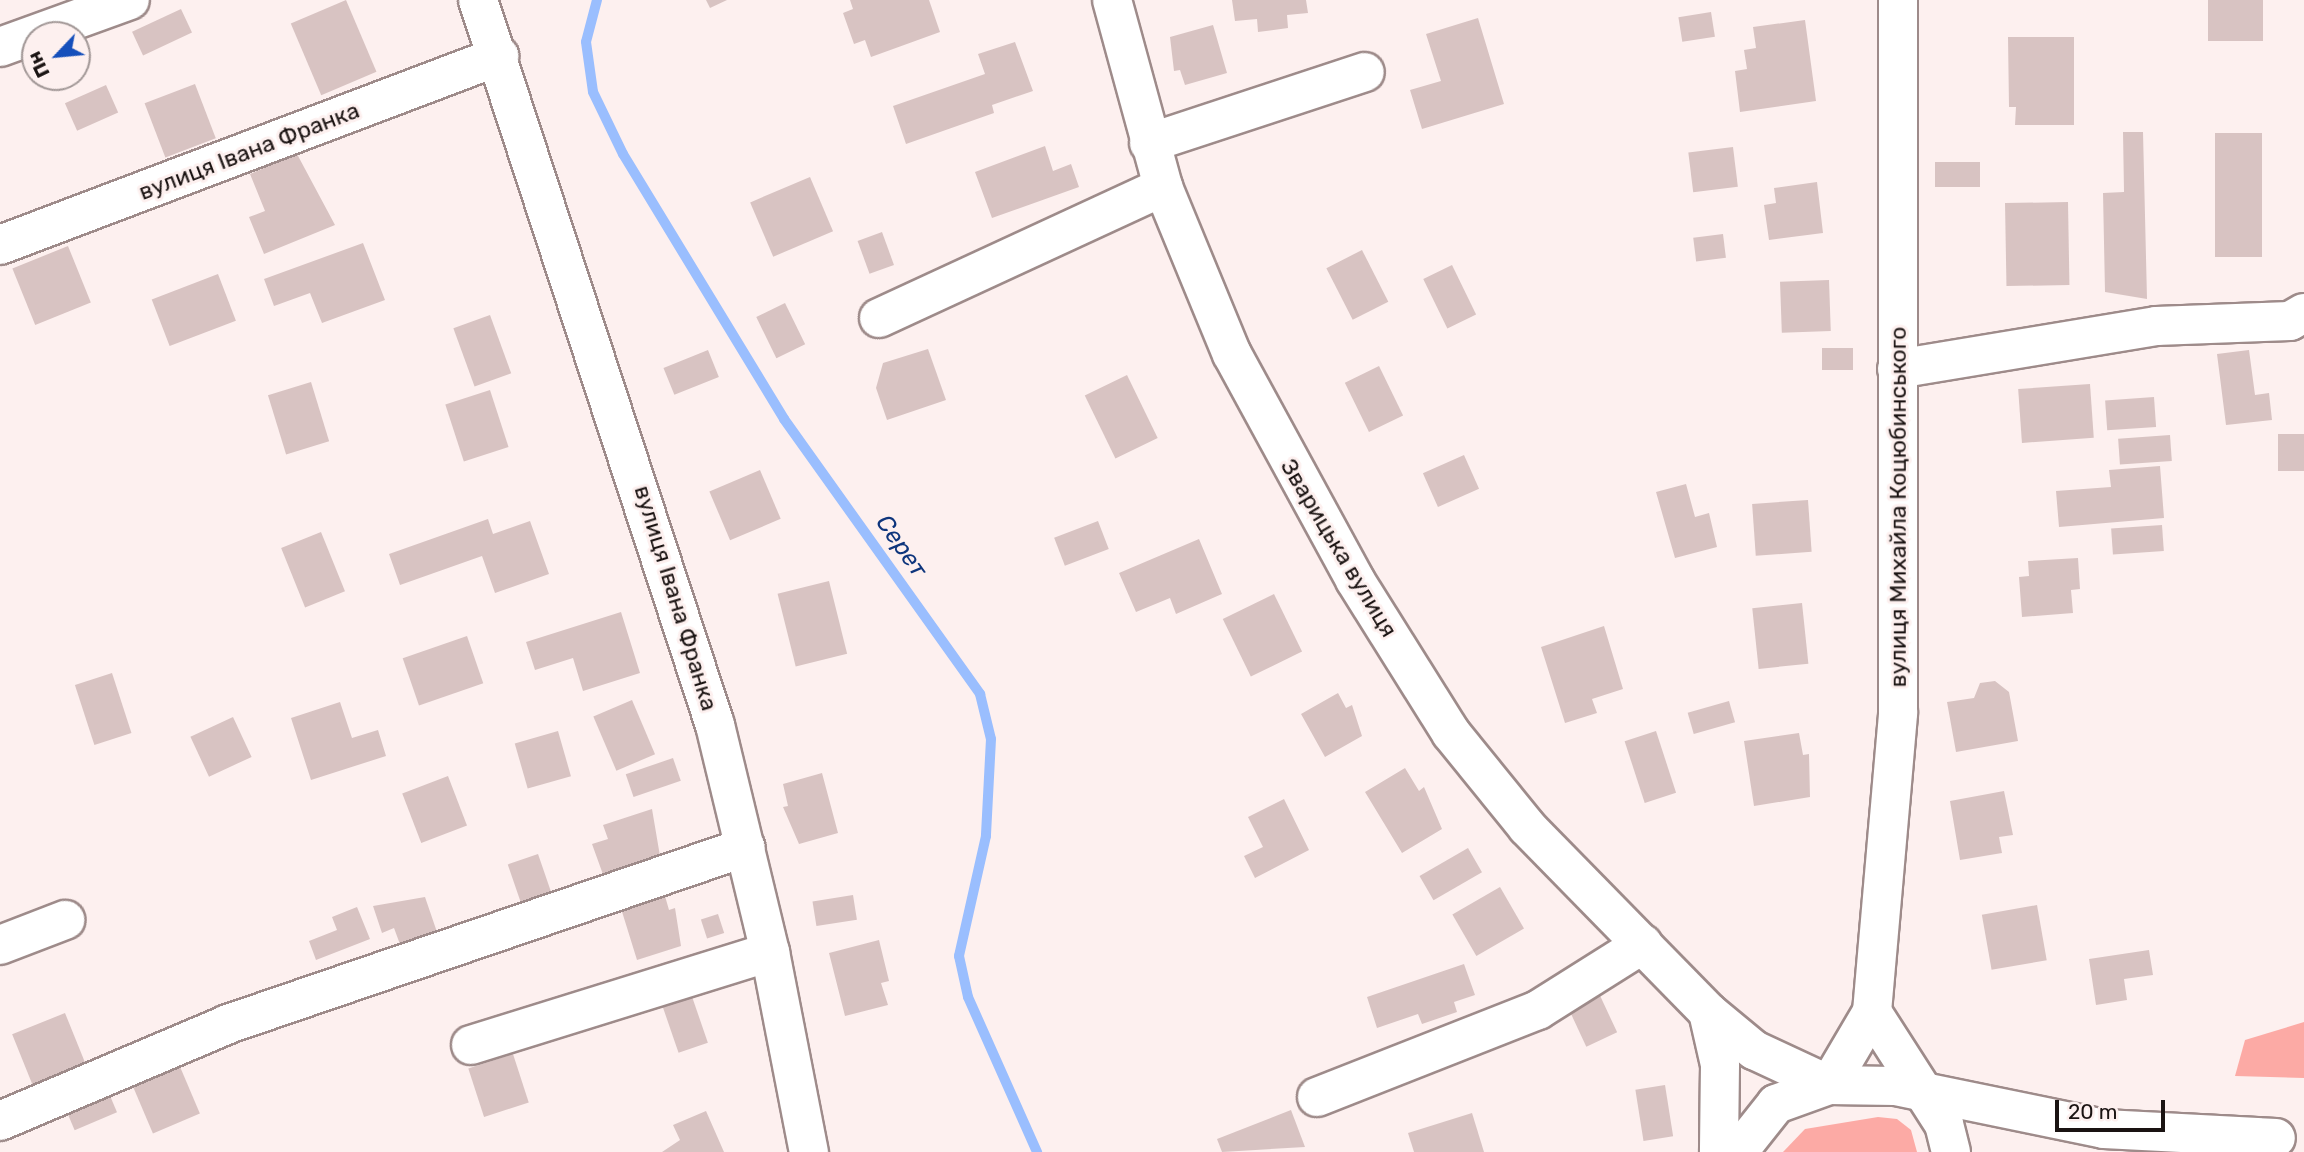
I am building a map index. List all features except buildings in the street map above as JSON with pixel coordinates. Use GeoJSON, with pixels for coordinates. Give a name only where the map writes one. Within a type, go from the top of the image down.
{"type":"FeatureCollection","features":[{"type":"Feature","properties":{"kind":"street"},"geometry":{"type":"LineString","coordinates":[[0,47],[131,0]]}},
{"type":"Feature","properties":{"kind":"street","name":"вулиця Івана Франка"},"geometry":{"type":"LineString","coordinates":[[478,0],[499,56],[678,598],[746,847],[809,1152]]}},
{"type":"Feature","properties":{"kind":"street","name":"Зварицька вулиця"},"geometry":{"type":"LineString","coordinates":[[1112,0],[1163,187],[1257,406],[1451,733],[1527,827],[1707,1012],[1754,1050],[1829,1085]]}},
{"type":"Feature","properties":{"kind":"street","name":"вулиця Михайла Коцюбинського"},"geometry":{"type":"LineString","coordinates":[[1872,1012],[1898,713],[1898,0]]}},
{"type":"Feature","properties":{"kind":"street","name":"вулиця Івана Франка"},"geometry":{"type":"LineString","coordinates":[[0,246],[499,56]]}},
{"type":"Feature","properties":{"kind":"street"},"geometry":{"type":"LineString","coordinates":[[1149,143],[1365,72]]}},
{"type":"Feature","properties":{"kind":"street"},"geometry":{"type":"LineString","coordinates":[[879,318],[1163,187]]}},
{"type":"Feature","properties":{"kind":"street"},"geometry":{"type":"LineString","coordinates":[[1897,369],[2156,326],[2290,321],[2304,313]]}},
{"type":"Feature","properties":{"kind":"street"},"geometry":{"type":"LineString","coordinates":[[0,1121],[240,1019],[746,847]]}},
{"type":"Feature","properties":{"kind":"street"},"geometry":{"type":"LineString","coordinates":[[0,945],[65,920]]}},
{"type":"Feature","properties":{"kind":"street"},"geometry":{"type":"LineString","coordinates":[[1317,1097],[1538,1010],[1643,944]]}},
{"type":"Feature","properties":{"kind":"street"},"geometry":{"type":"LineString","coordinates":[[471,1045],[770,953]]}},
{"type":"Feature","properties":{"kind":"street","name":"Зварицька вулиця"},"geometry":{"type":"LineString","coordinates":[[1707,1012],[1736,1149]]}},
{"type":"Feature","properties":{"kind":"street"},"geometry":{"type":"LineString","coordinates":[[1829,1085],[1872,1012]]}},
{"type":"Feature","properties":{"kind":"street"},"geometry":{"type":"LineString","coordinates":[[1872,1012],[1891,1050],[1926,1093],[1944,1124],[1951,1152]]}},
{"type":"Feature","properties":{"kind":"street"},"geometry":{"type":"LineString","coordinates":[[1736,1149],[1776,1104],[1829,1085],[1926,1093],[2104,1129],[2290,1136]]}},
{"type":"Feature","properties":{"kind":"street"},"geometry":{"type":"LineString","coordinates":[[2219,1152],[2290,1136]]}},
{"type":"Feature","properties":{"kind":"shaded area"},"geometry":{"type":"Polygon","coordinates":[[[2304,1022],[2304,1078],[2235,1076],[2245,1040],[2304,1022]]]}},
{"type":"Feature","properties":{"kind":"shaded area"},"geometry":{"type":"Polygon","coordinates":[[[1878,1117],[1897,1119],[1911,1130],[1917,1152],[1783,1152],[1805,1129],[1878,1117]]]}},
{"type":"Feature","properties":{"kind":"waterway","name":"Серет"},"geometry":{"type":"LineString","coordinates":[[597,0],[586,42],[593,92],[623,154],[784,419],[980,694],[991,739],[986,836],[959,956],[968,997],[1037,1152]]}}]}
